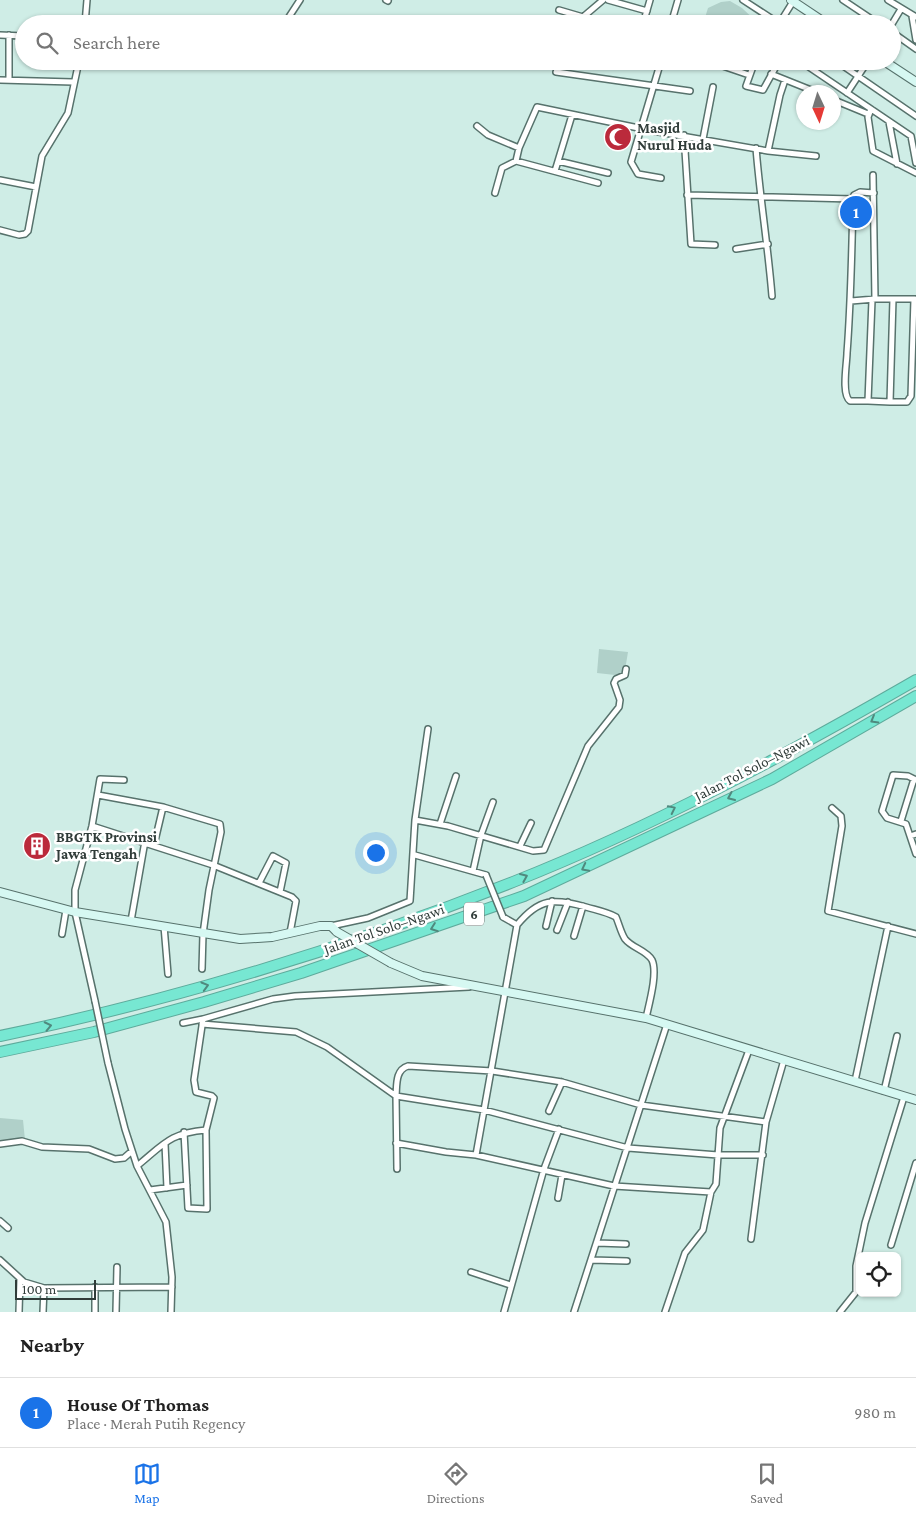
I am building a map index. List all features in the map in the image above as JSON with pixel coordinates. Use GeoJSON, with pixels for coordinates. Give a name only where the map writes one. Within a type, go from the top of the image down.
{"type":"FeatureCollection","features":[{"type":"Feature","properties":{"kind":"highway","name":"Jalan Tol Solo–Ngawi"},"geometry":{"type":"LineString","coordinates":[[0,1036],[92,1017],[298,959],[416,918],[514,881],[622,834],[769,763],[916,680]]}},
{"type":"Feature","properties":{"kind":"highway","name":"Jalan Tol Solo–Ngawi"},"geometry":{"type":"LineString","coordinates":[[0,1052],[94,1032],[213,1000],[342,960],[524,896],[786,771],[916,696]]}},
{"type":"Feature","properties":{"kind":"street"},"geometry":{"type":"LineString","coordinates":[[86,15],[87,0]]}},
{"type":"Feature","properties":{"kind":"street"},"geometry":{"type":"LineString","coordinates":[[290,15],[300,0]]}},
{"type":"Feature","properties":{"kind":"street"},"geometry":{"type":"LineString","coordinates":[[585,15],[603,0]]}},
{"type":"Feature","properties":{"kind":"street"},"geometry":{"type":"LineString","coordinates":[[608,0],[625,2],[647,11]]}},
{"type":"Feature","properties":{"kind":"street"},"geometry":{"type":"LineString","coordinates":[[646,15],[650,0]]}},
{"type":"Feature","properties":{"kind":"street"},"geometry":{"type":"LineString","coordinates":[[674,15],[678,0]]}},
{"type":"Feature","properties":{"kind":"street"},"geometry":{"type":"LineString","coordinates":[[743,0],[766,15]]}},
{"type":"Feature","properties":{"kind":"street"},"geometry":{"type":"LineString","coordinates":[[843,0],[866,15]]}},
{"type":"Feature","properties":{"kind":"street"},"geometry":{"type":"LineString","coordinates":[[888,0],[914,17],[916,40]]}},
{"type":"Feature","properties":{"kind":"street"},"geometry":{"type":"LineString","coordinates":[[785,15],[793,1],[814,15]]}},
{"type":"Feature","properties":{"kind":"street"},"geometry":{"type":"LineString","coordinates":[[898,15],[902,9]]}},
{"type":"Feature","properties":{"kind":"street"},"geometry":{"type":"LineString","coordinates":[[559,10],[576,15]]}},
{"type":"Feature","properties":{"kind":"street"},"geometry":{"type":"LineString","coordinates":[[0,35],[15,35]]}},
{"type":"Feature","properties":{"kind":"street"},"geometry":{"type":"LineString","coordinates":[[8,80],[9,35]]}},
{"type":"Feature","properties":{"kind":"street"},"geometry":{"type":"LineString","coordinates":[[901,38],[916,48]]}},
{"type":"Feature","properties":{"kind":"street"},"geometry":{"type":"LineString","coordinates":[[0,230],[19,235],[27,232],[42,156],[68,113],[76,70]]}},
{"type":"Feature","properties":{"kind":"street"},"geometry":{"type":"LineString","coordinates":[[659,70],[632,165],[642,177],[661,178]]}},
{"type":"Feature","properties":{"kind":"street"},"geometry":{"type":"LineString","coordinates":[[734,70],[749,75]]}},
{"type":"Feature","properties":{"kind":"street"},"geometry":{"type":"LineString","coordinates":[[751,70],[747,87],[763,90],[773,70]]}},
{"type":"Feature","properties":{"kind":"street"},"geometry":{"type":"LineString","coordinates":[[813,70],[847,93],[869,112],[873,151],[916,173]]}},
{"type":"Feature","properties":{"kind":"street"},"geometry":{"type":"LineString","coordinates":[[849,70],[916,116]]}},
{"type":"Feature","properties":{"kind":"street"},"geometry":{"type":"LineString","coordinates":[[847,93],[862,70]]}},
{"type":"Feature","properties":{"kind":"street"},"geometry":{"type":"LineString","coordinates":[[898,70],[916,82]]}},
{"type":"Feature","properties":{"kind":"street"},"geometry":{"type":"LineString","coordinates":[[556,72],[690,91]]}},
{"type":"Feature","properties":{"kind":"street"},"geometry":{"type":"LineString","coordinates":[[771,74],[798,85]]}},
{"type":"Feature","properties":{"kind":"street"},"geometry":{"type":"LineString","coordinates":[[0,80],[73,82]]}},
{"type":"Feature","properties":{"kind":"street"},"geometry":{"type":"LineString","coordinates":[[768,151],[780,95],[786,80]]}},
{"type":"Feature","properties":{"kind":"street"},"geometry":{"type":"LineString","coordinates":[[703,139],[713,87]]}},
{"type":"Feature","properties":{"kind":"street"},"geometry":{"type":"LineString","coordinates":[[841,102],[869,112],[889,122],[912,138],[916,163]]}},
{"type":"Feature","properties":{"kind":"street"},"geometry":{"type":"LineString","coordinates":[[516,161],[519,148],[537,107],[641,129],[768,151],[816,156]]}},
{"type":"Feature","properties":{"kind":"street"},"geometry":{"type":"LineString","coordinates":[[555,171],[572,115]]}},
{"type":"Feature","properties":{"kind":"street"},"geometry":{"type":"LineString","coordinates":[[889,122],[897,164]]}},
{"type":"Feature","properties":{"kind":"street"},"geometry":{"type":"LineString","coordinates":[[477,126],[488,135],[519,148]]}},
{"type":"Feature","properties":{"kind":"street"},"geometry":{"type":"LineString","coordinates":[[684,135],[692,244],[715,245]]}},
{"type":"Feature","properties":{"kind":"street"},"geometry":{"type":"LineString","coordinates":[[756,148],[760,198],[768,244],[772,296]]}},
{"type":"Feature","properties":{"kind":"street"},"geometry":{"type":"LineString","coordinates":[[495,193],[502,168],[516,161],[598,183]]}},
{"type":"Feature","properties":{"kind":"street"},"geometry":{"type":"LineString","coordinates":[[558,161],[608,173]]}},
{"type":"Feature","properties":{"kind":"street"},"geometry":{"type":"LineString","coordinates":[[868,401],[874,300],[873,175]]}},
{"type":"Feature","properties":{"kind":"street"},"geometry":{"type":"LineString","coordinates":[[0,180],[36,187]]}},
{"type":"Feature","properties":{"kind":"street"},"geometry":{"type":"LineString","coordinates":[[851,301],[915,299],[911,396],[907,402],[850,400],[846,394],[851,301],[853,199],[854,195],[860,192],[874,193]]}},
{"type":"Feature","properties":{"kind":"street"},"geometry":{"type":"LineString","coordinates":[[687,195],[853,199]]}},
{"type":"Feature","properties":{"kind":"street"},"geometry":{"type":"LineString","coordinates":[[736,249],[768,244]]}},
{"type":"Feature","properties":{"kind":"street"},"geometry":{"type":"LineString","coordinates":[[890,402],[893,299]]}},
{"type":"Feature","properties":{"kind":"street"},"geometry":{"type":"LineString","coordinates":[[415,820],[440,824],[533,851],[546,847],[588,746],[619,707],[620,700],[614,683],[616,679],[625,675],[626,669]]}},
{"type":"Feature","properties":{"kind":"street"},"geometry":{"type":"LineString","coordinates":[[0,892],[75,912],[203,934],[256,939],[310,928],[334,929],[368,918],[410,901],[415,855],[415,820],[428,729]]}},
{"type":"Feature","properties":{"kind":"street"},"geometry":{"type":"LineString","coordinates":[[901,822],[915,780],[893,775],[883,802],[882,814],[907,826],[916,854]]}},
{"type":"Feature","properties":{"kind":"street"},"geometry":{"type":"LineString","coordinates":[[440,824],[456,776]]}},
{"type":"Feature","properties":{"kind":"street"},"geometry":{"type":"LineString","coordinates":[[124,780],[100,780],[92,826],[75,890],[75,912],[108,1064],[132,1151],[137,1166],[166,1222],[172,1288],[171,1312]]}},
{"type":"Feature","properties":{"kind":"street"},"geometry":{"type":"LineString","coordinates":[[98,795],[162,808],[220,824],[221,832],[213,865],[203,934],[202,969]]}},
{"type":"Feature","properties":{"kind":"street"},"geometry":{"type":"LineString","coordinates":[[473,871],[481,836],[493,802]]}},
{"type":"Feature","properties":{"kind":"street"},"geometry":{"type":"LineString","coordinates":[[154,845],[162,808]]}},
{"type":"Feature","properties":{"kind":"street"},"geometry":{"type":"LineString","coordinates":[[832,808],[841,816],[842,826],[828,911],[916,934]]}},
{"type":"Feature","properties":{"kind":"street"},"geometry":{"type":"LineString","coordinates":[[520,846],[531,823]]}},
{"type":"Feature","properties":{"kind":"street"},"geometry":{"type":"LineString","coordinates":[[92,826],[213,865],[280,892],[296,901],[290,933]]}},
{"type":"Feature","properties":{"kind":"street"},"geometry":{"type":"LineString","coordinates":[[910,836],[916,834]]}},
{"type":"Feature","properties":{"kind":"street"},"geometry":{"type":"LineString","coordinates":[[131,921],[145,842]]}},
{"type":"Feature","properties":{"kind":"street"},"geometry":{"type":"LineString","coordinates":[[415,855],[486,875],[503,916],[517,925]]}},
{"type":"Feature","properties":{"kind":"street"},"geometry":{"type":"LineString","coordinates":[[259,883],[272,856],[286,863],[280,892]]}},
{"type":"Feature","properties":{"kind":"street"},"geometry":{"type":"LineString","coordinates":[[546,926],[552,901]]}},
{"type":"Feature","properties":{"kind":"street"},"geometry":{"type":"LineString","coordinates":[[476,1155],[517,925],[528,911],[538,905],[552,901],[568,902],[616,917],[624,938],[650,958],[653,963],[653,988],[646,1018]]}},
{"type":"Feature","properties":{"kind":"street"},"geometry":{"type":"LineString","coordinates":[[557,930],[568,902]]}},
{"type":"Feature","properties":{"kind":"street"},"geometry":{"type":"LineString","coordinates":[[574,936],[583,906]]}},
{"type":"Feature","properties":{"kind":"street"},"geometry":{"type":"LineString","coordinates":[[62,934],[66,910]]}},
{"type":"Feature","properties":{"kind":"street"},"geometry":{"type":"LineString","coordinates":[[164,926],[168,974]]}},
{"type":"Feature","properties":{"kind":"street"},"geometry":{"type":"LineString","coordinates":[[855,1081],[888,926]]}},
{"type":"Feature","properties":{"kind":"street"},"geometry":{"type":"LineString","coordinates":[[334,929],[391,963],[422,976],[592,1006],[646,1018],[916,1100]]}},
{"type":"Feature","properties":{"kind":"street"},"geometry":{"type":"LineString","coordinates":[[202,1022],[273,998],[475,986]]}},
{"type":"Feature","properties":{"kind":"street"},"geometry":{"type":"LineString","coordinates":[[184,1132],[188,1209],[208,1208],[206,1130],[214,1098],[196,1092],[194,1080],[202,1022]]}},
{"type":"Feature","properties":{"kind":"street"},"geometry":{"type":"LineString","coordinates":[[183,1023],[202,1022],[296,1032],[327,1047],[396,1096],[484,1110],[628,1148],[718,1155],[763,1155]]}},
{"type":"Feature","properties":{"kind":"street"},"geometry":{"type":"LineString","coordinates":[[574,1312],[667,1024]]}},
{"type":"Feature","properties":{"kind":"street"},"geometry":{"type":"LineString","coordinates":[[884,1090],[897,1036]]}},
{"type":"Feature","properties":{"kind":"street"},"geometry":{"type":"LineString","coordinates":[[665,1312],[685,1253],[703,1230],[711,1192],[716,1184],[720,1128],[749,1050]]}},
{"type":"Feature","properties":{"kind":"street"},"geometry":{"type":"LineString","coordinates":[[751,1239],[766,1122],[784,1060]]}},
{"type":"Feature","properties":{"kind":"street"},"geometry":{"type":"LineString","coordinates":[[396,1169],[396,1096],[398,1074],[403,1068],[408,1066],[492,1071],[562,1082],[641,1105],[766,1122]]}},
{"type":"Feature","properties":{"kind":"street"},"geometry":{"type":"LineString","coordinates":[[550,1111],[562,1082]]}},
{"type":"Feature","properties":{"kind":"street"},"geometry":{"type":"LineString","coordinates":[[840,1312],[856,1292],[856,1266],[865,1223],[904,1097]]}},
{"type":"Feature","properties":{"kind":"street"},"geometry":{"type":"LineString","coordinates":[[504,1312],[544,1169],[558,1129]]}},
{"type":"Feature","properties":{"kind":"street"},"geometry":{"type":"LineString","coordinates":[[137,1166],[172,1137],[184,1132],[206,1130]]}},
{"type":"Feature","properties":{"kind":"street"},"geometry":{"type":"LineString","coordinates":[[0,1144],[22,1141],[42,1147],[89,1149],[115,1159],[124,1158],[132,1151]]}},
{"type":"Feature","properties":{"kind":"street"},"geometry":{"type":"LineString","coordinates":[[396,1143],[476,1155],[614,1186],[711,1192]]}},
{"type":"Feature","properties":{"kind":"street"},"geometry":{"type":"LineString","coordinates":[[165,1144],[167,1188]]}},
{"type":"Feature","properties":{"kind":"street"},"geometry":{"type":"LineString","coordinates":[[891,1245],[916,1163]]}},
{"type":"Feature","properties":{"kind":"street"},"geometry":{"type":"LineString","coordinates":[[558,1198],[562,1174]]}},
{"type":"Feature","properties":{"kind":"street"},"geometry":{"type":"LineString","coordinates":[[150,1190],[186,1186]]}},
{"type":"Feature","properties":{"kind":"street"},"geometry":{"type":"LineString","coordinates":[[0,1221],[8,1228]]}},
{"type":"Feature","properties":{"kind":"street"},"geometry":{"type":"LineString","coordinates":[[597,1243],[626,1244]]}},
{"type":"Feature","properties":{"kind":"street"},"geometry":{"type":"LineString","coordinates":[[592,1260],[627,1261]]}},
{"type":"Feature","properties":{"kind":"street"},"geometry":{"type":"LineString","coordinates":[[1,1264],[20,1280],[44,1288],[172,1288]]}},
{"type":"Feature","properties":{"kind":"street"},"geometry":{"type":"LineString","coordinates":[[116,1312],[117,1267]]}},
{"type":"Feature","properties":{"kind":"street"},"geometry":{"type":"LineString","coordinates":[[471,1272],[510,1285]]}},
{"type":"Feature","properties":{"kind":"street"},"geometry":{"type":"LineString","coordinates":[[19,1312],[20,1280]]}},
{"type":"Feature","properties":{"kind":"street"},"geometry":{"type":"LineString","coordinates":[[95,1287],[95,1312]]}},
{"type":"Feature","properties":{"kind":"street"},"geometry":{"type":"LineString","coordinates":[[43,1312],[44,1288]]}},
{"type":"Feature","properties":{"kind":"shaded area"},"geometry":{"type":"Polygon","coordinates":[[[730,1],[749,15],[706,15],[708,8],[721,2],[730,1]]]}},
{"type":"Feature","properties":{"kind":"shaded area"},"geometry":{"type":"Polygon","coordinates":[[[599,649],[628,652],[624,676],[597,673],[599,649]]]}},
{"type":"Feature","properties":{"kind":"shaded area"},"geometry":{"type":"Polygon","coordinates":[[[0,1118],[23,1120],[25,1140],[0,1142],[0,1118]]]}},
{"type":"Feature","properties":{"kind":"place","name":"Masjid Nurul Huda"},"geometry":{"type":"Point","coordinates":[618,137]}},
{"type":"Feature","properties":{"kind":"place","name":"House Of Thomas"},"geometry":{"type":"Point","coordinates":[856,212]}},
{"type":"Feature","properties":{"kind":"place","name":"BBGTK Provinsi Jawa Tengah"},"geometry":{"type":"Point","coordinates":[37,846]}}]}
